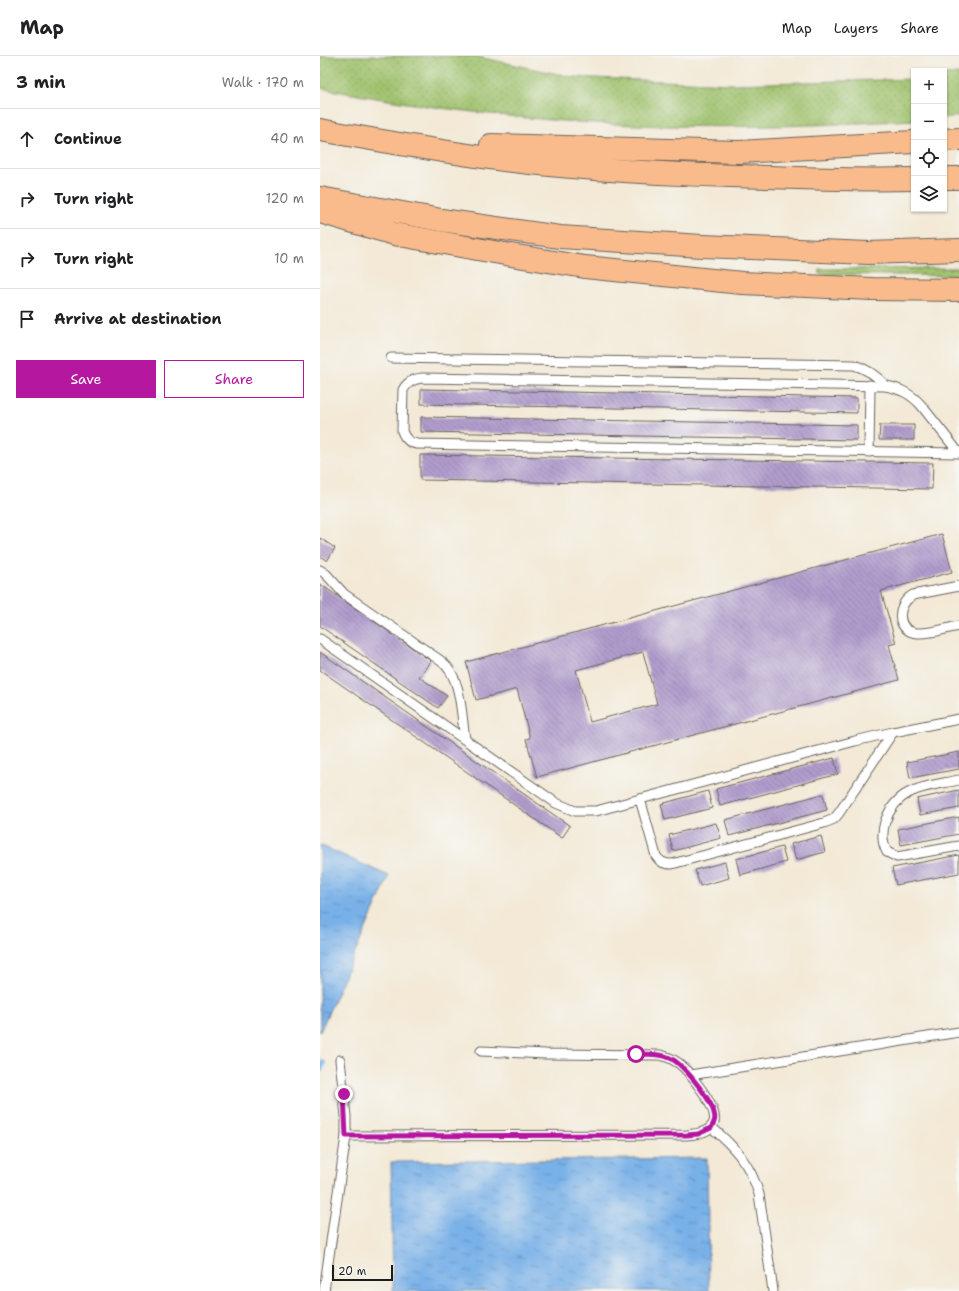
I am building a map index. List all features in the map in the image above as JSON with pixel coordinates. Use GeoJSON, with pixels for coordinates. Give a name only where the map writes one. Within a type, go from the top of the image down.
{"type":"FeatureCollection","features":[{"type":"Feature","properties":{"kind":"highway"},"geometry":{"type":"LineString","coordinates":[[320,130],[386,142],[505,160],[617,170],[706,176],[868,180],[911,179]]}},
{"type":"Feature","properties":{"kind":"highway"},"geometry":{"type":"LineString","coordinates":[[947,140],[959,139]]}},
{"type":"Feature","properties":{"kind":"highway"},"geometry":{"type":"LineString","coordinates":[[386,142],[739,152],[911,142]]}},
{"type":"Feature","properties":{"kind":"highway"},"geometry":{"type":"LineString","coordinates":[[947,178],[959,178]]}},
{"type":"Feature","properties":{"kind":"highway"},"geometry":{"type":"LineString","coordinates":[[320,198],[441,220],[560,237],[702,246],[868,252],[959,250]]}},
{"type":"Feature","properties":{"kind":"highway"},"geometry":{"type":"LineString","coordinates":[[320,212],[394,234],[585,267],[742,283],[872,289],[959,290]]}},
{"type":"Feature","properties":{"kind":"lane"},"geometry":{"type":"LineString","coordinates":[[391,358],[854,365],[869,371],[886,386]]}},
{"type":"Feature","properties":{"kind":"lane"},"geometry":{"type":"LineString","coordinates":[[422,378],[886,386],[897,388],[915,398],[959,453],[417,444],[408,441],[404,436],[402,424],[403,390],[411,381],[422,378]]}},
{"type":"Feature","properties":{"kind":"lane"},"geometry":{"type":"LineString","coordinates":[[869,452],[870,385]]}},
{"type":"Feature","properties":{"kind":"lane"},"geometry":{"type":"LineString","coordinates":[[320,570],[326,574],[344,594],[450,668],[457,685],[465,739]]}},
{"type":"Feature","properties":{"kind":"lane"},"geometry":{"type":"LineString","coordinates":[[959,586],[913,595],[907,598],[900,610],[900,617],[907,629],[920,634],[959,626]]}},
{"type":"Feature","properties":{"kind":"lane"},"geometry":{"type":"LineString","coordinates":[[320,639],[556,803],[575,811],[596,811],[893,732],[959,719]]}},
{"type":"Feature","properties":{"kind":"lane"},"geometry":{"type":"LineString","coordinates":[[640,799],[656,856],[665,864],[672,864],[834,819],[893,732]]}},
{"type":"Feature","properties":{"kind":"lane"},"geometry":{"type":"LineString","coordinates":[[959,780],[908,792],[893,805],[886,819],[883,834],[887,852],[897,857],[959,846]]}},
{"type":"Feature","properties":{"kind":"lane"},"geometry":{"type":"LineString","coordinates":[[690,1075],[959,1032]]}},
{"type":"Feature","properties":{"kind":"lane"},"geometry":{"type":"LineString","coordinates":[[346,1136],[687,1135],[698,1134],[711,1128],[715,1119],[713,1108],[690,1075],[676,1061],[669,1057],[660,1055],[546,1054],[481,1051]]}},
{"type":"Feature","properties":{"kind":"lane"},"geometry":{"type":"LineString","coordinates":[[324,1291],[346,1136],[346,1108],[340,1060]]}},
{"type":"Feature","properties":{"kind":"lane"},"geometry":{"type":"LineString","coordinates":[[711,1128],[726,1140],[748,1165],[755,1180],[773,1291]]}},
{"type":"Feature","properties":{"kind":"green space"},"geometry":{"type":"Polygon","coordinates":[[[320,56],[474,56],[572,77],[731,84],[911,79],[911,120],[792,126],[700,127],[625,125],[537,119],[450,109],[320,88],[320,56]]]}},
{"type":"Feature","properties":{"kind":"green space"},"geometry":{"type":"Polygon","coordinates":[[[959,74],[959,116],[947,118],[947,75],[959,74]]]}},
{"type":"Feature","properties":{"kind":"green space"},"geometry":{"type":"Polygon","coordinates":[[[959,268],[959,276],[819,274],[819,269],[959,268]]]}},
{"type":"Feature","properties":{"kind":"water"},"geometry":{"type":"Polygon","coordinates":[[[320,845],[389,876],[320,1032],[320,845]]]}},
{"type":"Feature","properties":{"kind":"water"},"geometry":{"type":"Polygon","coordinates":[[[707,1158],[709,1291],[393,1291],[391,1162],[707,1158]]]}},
{"type":"Feature","properties":{"kind":"building"},"geometry":{"type":"Polygon","coordinates":[[[421,389],[857,398],[857,413],[421,404],[421,389]]]}},
{"type":"Feature","properties":{"kind":"building"},"geometry":{"type":"Polygon","coordinates":[[[421,417],[857,425],[857,440],[421,432],[421,417]]]}},
{"type":"Feature","properties":{"kind":"building"},"geometry":{"type":"Polygon","coordinates":[[[880,425],[914,425],[914,440],[879,440],[880,425]]]}},
{"type":"Feature","properties":{"kind":"building"},"geometry":{"type":"Polygon","coordinates":[[[420,455],[933,463],[932,489],[420,480],[420,455]]]}},
{"type":"Feature","properties":{"kind":"building"},"geometry":{"type":"Polygon","coordinates":[[[942,534],[952,572],[881,591],[896,643],[889,645],[899,680],[537,777],[526,739],[530,738],[517,689],[476,700],[466,662],[942,534]],[[643,652],[576,670],[590,722],[657,704],[643,652]]]}},
{"type":"Feature","properties":{"kind":"building"},"geometry":{"type":"Polygon","coordinates":[[[320,538],[335,548],[327,561],[320,556],[320,538]]]}},
{"type":"Feature","properties":{"kind":"building"},"geometry":{"type":"Polygon","coordinates":[[[320,584],[431,661],[419,677],[447,696],[438,708],[320,626],[320,584]]]}},
{"type":"Feature","properties":{"kind":"building"},"geometry":{"type":"Polygon","coordinates":[[[320,652],[570,826],[562,838],[320,670],[320,652]]]}},
{"type":"Feature","properties":{"kind":"building"},"geometry":{"type":"Polygon","coordinates":[[[959,752],[959,769],[910,778],[907,762],[959,752]]]}},
{"type":"Feature","properties":{"kind":"building"},"geometry":{"type":"Polygon","coordinates":[[[834,758],[838,774],[720,806],[716,789],[834,758]]]}},
{"type":"Feature","properties":{"kind":"building"},"geometry":{"type":"Polygon","coordinates":[[[959,790],[959,808],[920,815],[917,799],[959,790]]]}},
{"type":"Feature","properties":{"kind":"building"},"geometry":{"type":"Polygon","coordinates":[[[708,791],[712,808],[665,820],[661,804],[708,791]]]}},
{"type":"Feature","properties":{"kind":"building"},"geometry":{"type":"Polygon","coordinates":[[[823,794],[827,810],[729,836],[725,820],[823,794]]]}},
{"type":"Feature","properties":{"kind":"building"},"geometry":{"type":"Polygon","coordinates":[[[959,817],[959,834],[901,845],[898,829],[959,817]]]}},
{"type":"Feature","properties":{"kind":"building"},"geometry":{"type":"Polygon","coordinates":[[[716,823],[721,838],[673,851],[669,835],[716,823]]]}},
{"type":"Feature","properties":{"kind":"building"},"geometry":{"type":"Polygon","coordinates":[[[821,836],[825,852],[796,860],[791,844],[821,836]]]}},
{"type":"Feature","properties":{"kind":"building"},"geometry":{"type":"Polygon","coordinates":[[[782,847],[786,862],[740,875],[736,859],[782,847]]]}},
{"type":"Feature","properties":{"kind":"building"},"geometry":{"type":"Polygon","coordinates":[[[959,855],[959,873],[896,885],[892,868],[959,855]]]}},
{"type":"Feature","properties":{"kind":"building"},"geometry":{"type":"Polygon","coordinates":[[[725,862],[729,878],[700,886],[695,870],[725,862]]]}},
{"type":"Feature","properties":{"kind":"waterway"},"geometry":{"type":"LineString","coordinates":[[320,1070],[323,1063]]}},
{"type":"Feature","properties":{"kind":"route"},"geometry":{"type":"LineString","coordinates":[[344,1094],[346,1136],[687,1135],[698,1134],[711,1128],[715,1119],[713,1108],[684,1067],[669,1057],[636,1054]]}}]}
